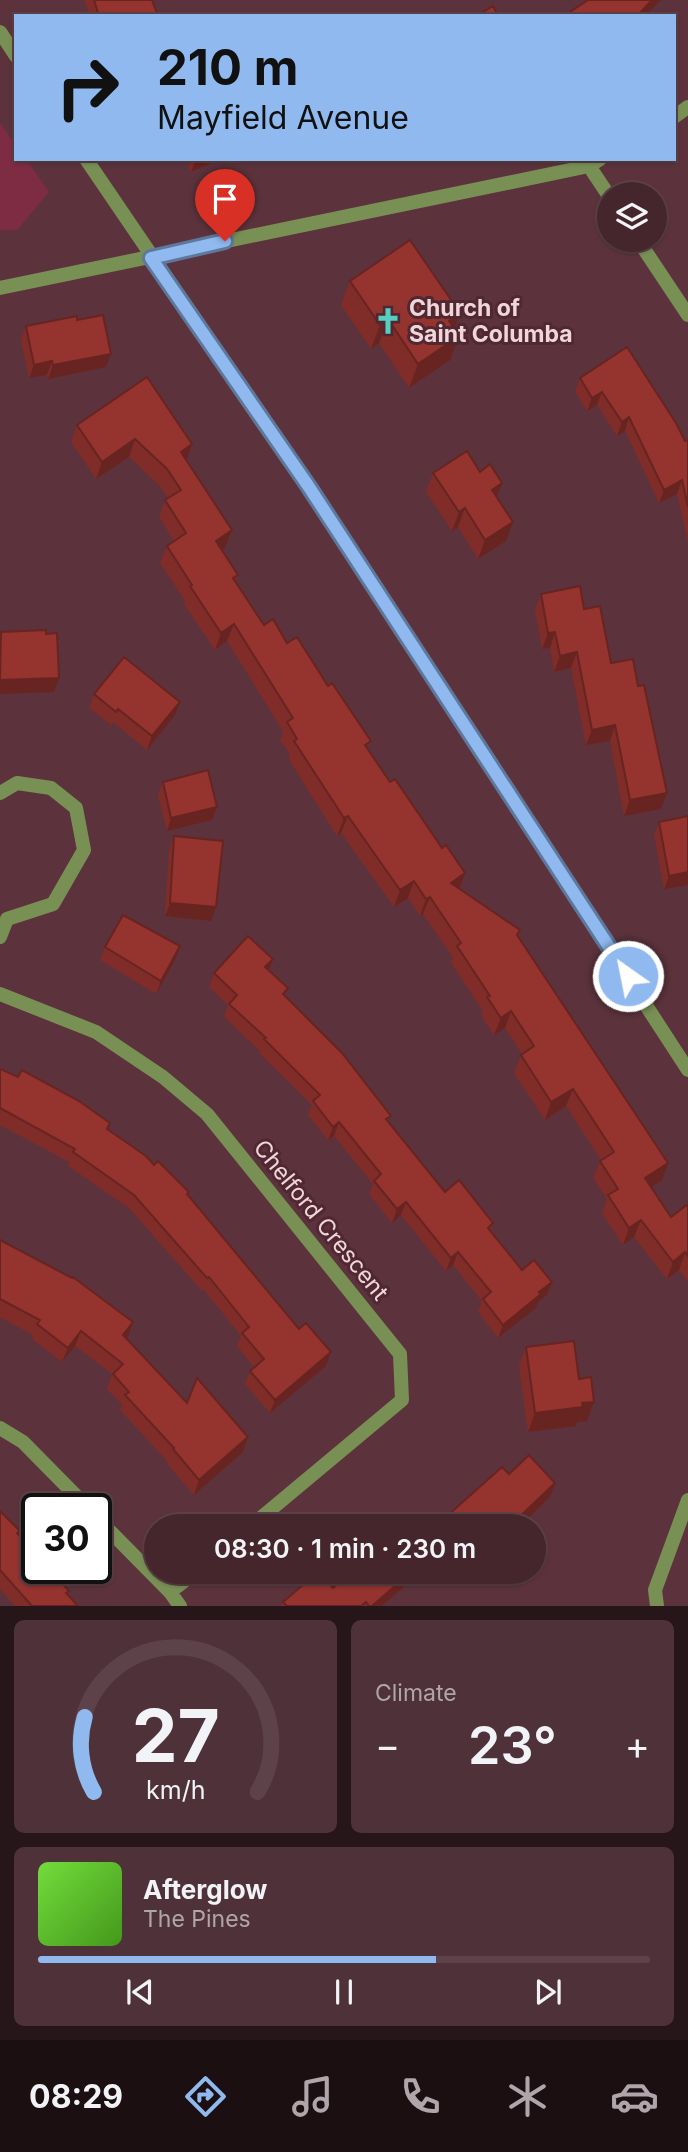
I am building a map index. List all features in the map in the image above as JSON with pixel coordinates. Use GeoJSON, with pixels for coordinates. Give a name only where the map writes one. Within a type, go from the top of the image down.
{"type":"FeatureCollection","features":[{"type":"Feature","properties":{"kind":"street"},"geometry":{"type":"LineString","coordinates":[[0,32],[14,53]]}},
{"type":"Feature","properties":{"kind":"street"},"geometry":{"type":"LineString","coordinates":[[87,161],[309,487],[688,1070]]}},
{"type":"Feature","properties":{"kind":"street"},"geometry":{"type":"LineString","coordinates":[[0,288],[594,162],[603,182]]}},
{"type":"Feature","properties":{"kind":"street"},"geometry":{"type":"LineString","coordinates":[[646,252],[688,315]]}},
{"type":"Feature","properties":{"kind":"street"},"geometry":{"type":"LineString","coordinates":[[0,793],[17,783],[51,788],[76,808],[84,850],[53,904],[3,914],[0,936]]}},
{"type":"Feature","properties":{"kind":"street","name":"Chelford Crescent"},"geometry":{"type":"LineString","coordinates":[[0,994],[96,1032],[163,1077],[207,1114],[400,1354],[402,1400],[265,1514]]}},
{"type":"Feature","properties":{"kind":"street"},"geometry":{"type":"LineString","coordinates":[[0,1428],[23,1443],[73,1493]]}},
{"type":"Feature","properties":{"kind":"street"},"geometry":{"type":"LineString","coordinates":[[657,1606],[655,1590],[688,1500]]}},
{"type":"Feature","properties":{"kind":"street"},"geometry":{"type":"LineString","coordinates":[[112,1533],[170,1592],[180,1606]]}},
{"type":"Feature","properties":{"kind":"street"},"geometry":{"type":"LineString","coordinates":[[170,1592],[180,1584]]}},
{"type":"Feature","properties":{"kind":"shaded area"},"geometry":{"type":"Polygon","coordinates":[[[0,123],[14,142],[14,161],[27,161],[49,192],[17,230],[0,230],[0,123]]]}},
{"type":"Feature","properties":{"kind":"building"},"geometry":{"type":"Polygon","coordinates":[[[94,0],[152,0],[157,14],[98,14],[94,0]]]}},
{"type":"Feature","properties":{"kind":"building"},"geometry":{"type":"Polygon","coordinates":[[[588,0],[652,0],[639,14],[567,14],[588,0]]]}},
{"type":"Feature","properties":{"kind":"building"},"geometry":{"type":"Polygon","coordinates":[[[493,6],[497,14],[480,14],[493,6]]]}},
{"type":"Feature","properties":{"kind":"building"},"geometry":{"type":"Polygon","coordinates":[[[410,240],[460,313],[449,321],[459,336],[418,364],[388,319],[380,325],[350,281],[410,240]]]}},
{"type":"Feature","properties":{"kind":"building"},"geometry":{"type":"Polygon","coordinates":[[[103,315],[111,354],[53,365],[52,361],[34,365],[26,326],[77,316],[77,320],[103,315]]]}},
{"type":"Feature","properties":{"kind":"building"},"geometry":{"type":"Polygon","coordinates":[[[627,347],[685,441],[688,440],[688,507],[682,480],[664,490],[629,417],[622,422],[602,392],[592,398],[580,378],[627,347]]]}},
{"type":"Feature","properties":{"kind":"building"},"geometry":{"type":"Polygon","coordinates":[[[147,377],[192,444],[181,452],[232,530],[216,541],[238,575],[233,578],[264,625],[273,619],[287,643],[297,637],[328,686],[332,683],[371,741],[365,745],[390,782],[395,779],[442,848],[446,845],[465,873],[451,883],[520,930],[517,935],[668,1163],[645,1178],[671,1217],[688,1204],[688,1256],[685,1252],[673,1262],[641,1220],[629,1228],[608,1195],[618,1189],[600,1161],[614,1152],[573,1089],[551,1102],[521,1055],[534,1046],[511,1011],[501,1018],[457,946],[461,943],[430,897],[426,899],[414,881],[400,890],[348,816],[344,818],[294,741],[297,739],[287,722],[293,718],[234,624],[221,633],[167,546],[186,533],[165,500],[181,490],[167,469],[135,439],[102,462],[77,425],[147,377]]]}},
{"type":"Feature","properties":{"kind":"building"},"geometry":{"type":"Polygon","coordinates":[[[467,451],[480,472],[490,464],[502,483],[492,490],[513,522],[485,540],[465,508],[459,512],[433,473],[467,451]]]}},
{"type":"Feature","properties":{"kind":"building"},"geometry":{"type":"Polygon","coordinates":[[[580,586],[584,609],[600,606],[611,663],[633,659],[638,686],[644,685],[667,793],[630,800],[615,725],[592,730],[577,652],[560,656],[555,632],[548,633],[541,594],[580,586]]]}},
{"type":"Feature","properties":{"kind":"building"},"geometry":{"type":"Polygon","coordinates":[[[46,630],[46,634],[57,633],[59,678],[0,680],[1,632],[46,630]]]}},
{"type":"Feature","properties":{"kind":"building"},"geometry":{"type":"Polygon","coordinates":[[[124,657],[180,702],[152,736],[94,694],[124,657]]]}},
{"type":"Feature","properties":{"kind":"building"},"geometry":{"type":"Polygon","coordinates":[[[208,770],[217,807],[171,818],[163,782],[208,770]]]}},
{"type":"Feature","properties":{"kind":"building"},"geometry":{"type":"Polygon","coordinates":[[[688,816],[688,872],[669,876],[659,822],[688,816]]]}},
{"type":"Feature","properties":{"kind":"building"},"geometry":{"type":"Polygon","coordinates":[[[174,836],[223,841],[216,907],[170,903],[174,836]]]}},
{"type":"Feature","properties":{"kind":"building"},"geometry":{"type":"Polygon","coordinates":[[[123,915],[180,946],[161,981],[105,947],[123,915]]]}},
{"type":"Feature","properties":{"kind":"building"},"geometry":{"type":"Polygon","coordinates":[[[248,936],[273,959],[265,967],[288,988],[283,994],[342,1053],[391,1116],[386,1119],[445,1192],[459,1180],[493,1223],[488,1228],[522,1270],[534,1260],[552,1282],[503,1325],[483,1299],[491,1292],[458,1252],[451,1258],[406,1202],[397,1209],[374,1181],[381,1174],[339,1122],[333,1127],[313,1101],[320,1095],[264,1039],[266,1038],[229,1004],[237,995],[214,973],[248,936]]]}},
{"type":"Feature","properties":{"kind":"building"},"geometry":{"type":"Polygon","coordinates":[[[0,1069],[18,1077],[22,1070],[79,1101],[110,1123],[107,1129],[146,1156],[154,1165],[158,1161],[189,1192],[187,1194],[299,1329],[306,1323],[331,1352],[275,1400],[250,1371],[264,1359],[242,1333],[249,1327],[209,1277],[207,1278],[134,1195],[73,1152],[75,1149],[0,1108],[0,1069]]]}},
{"type":"Feature","properties":{"kind":"building"},"geometry":{"type":"Polygon","coordinates":[[[0,1240],[73,1277],[133,1322],[123,1335],[187,1403],[197,1378],[248,1437],[199,1480],[174,1448],[125,1395],[129,1392],[113,1374],[123,1364],[81,1331],[68,1348],[37,1324],[40,1320],[0,1299],[0,1240]]]}},
{"type":"Feature","properties":{"kind":"building"},"geometry":{"type":"Polygon","coordinates":[[[574,1341],[579,1379],[591,1377],[594,1402],[582,1403],[583,1407],[535,1413],[526,1347],[574,1341]]]}},
{"type":"Feature","properties":{"kind":"building"},"geometry":{"type":"Polygon","coordinates":[[[529,1455],[555,1483],[522,1514],[449,1514],[502,1467],[509,1474],[529,1455]]]}},
{"type":"Feature","properties":{"kind":"building"},"geometry":{"type":"Polygon","coordinates":[[[0,1511],[20,1531],[17,1533],[21,1537],[21,1584],[63,1584],[69,1591],[66,1593],[78,1606],[32,1606],[0,1570],[0,1511]]]}},
{"type":"Feature","properties":{"kind":"building"},"geometry":{"type":"Polygon","coordinates":[[[304,1584],[330,1584],[333,1588],[338,1584],[397,1584],[372,1606],[366,1602],[361,1606],[287,1606],[283,1602],[304,1584]]]}},
{"type":"Feature","properties":{"kind":"place","name":"Church of Saint Columba"},"geometry":{"type":"Point","coordinates":[388,321]}},
{"type":"Feature","properties":{"kind":"route"},"geometry":{"type":"LineString","coordinates":[[225,241],[151,258],[309,487],[628,976]]}}]}
